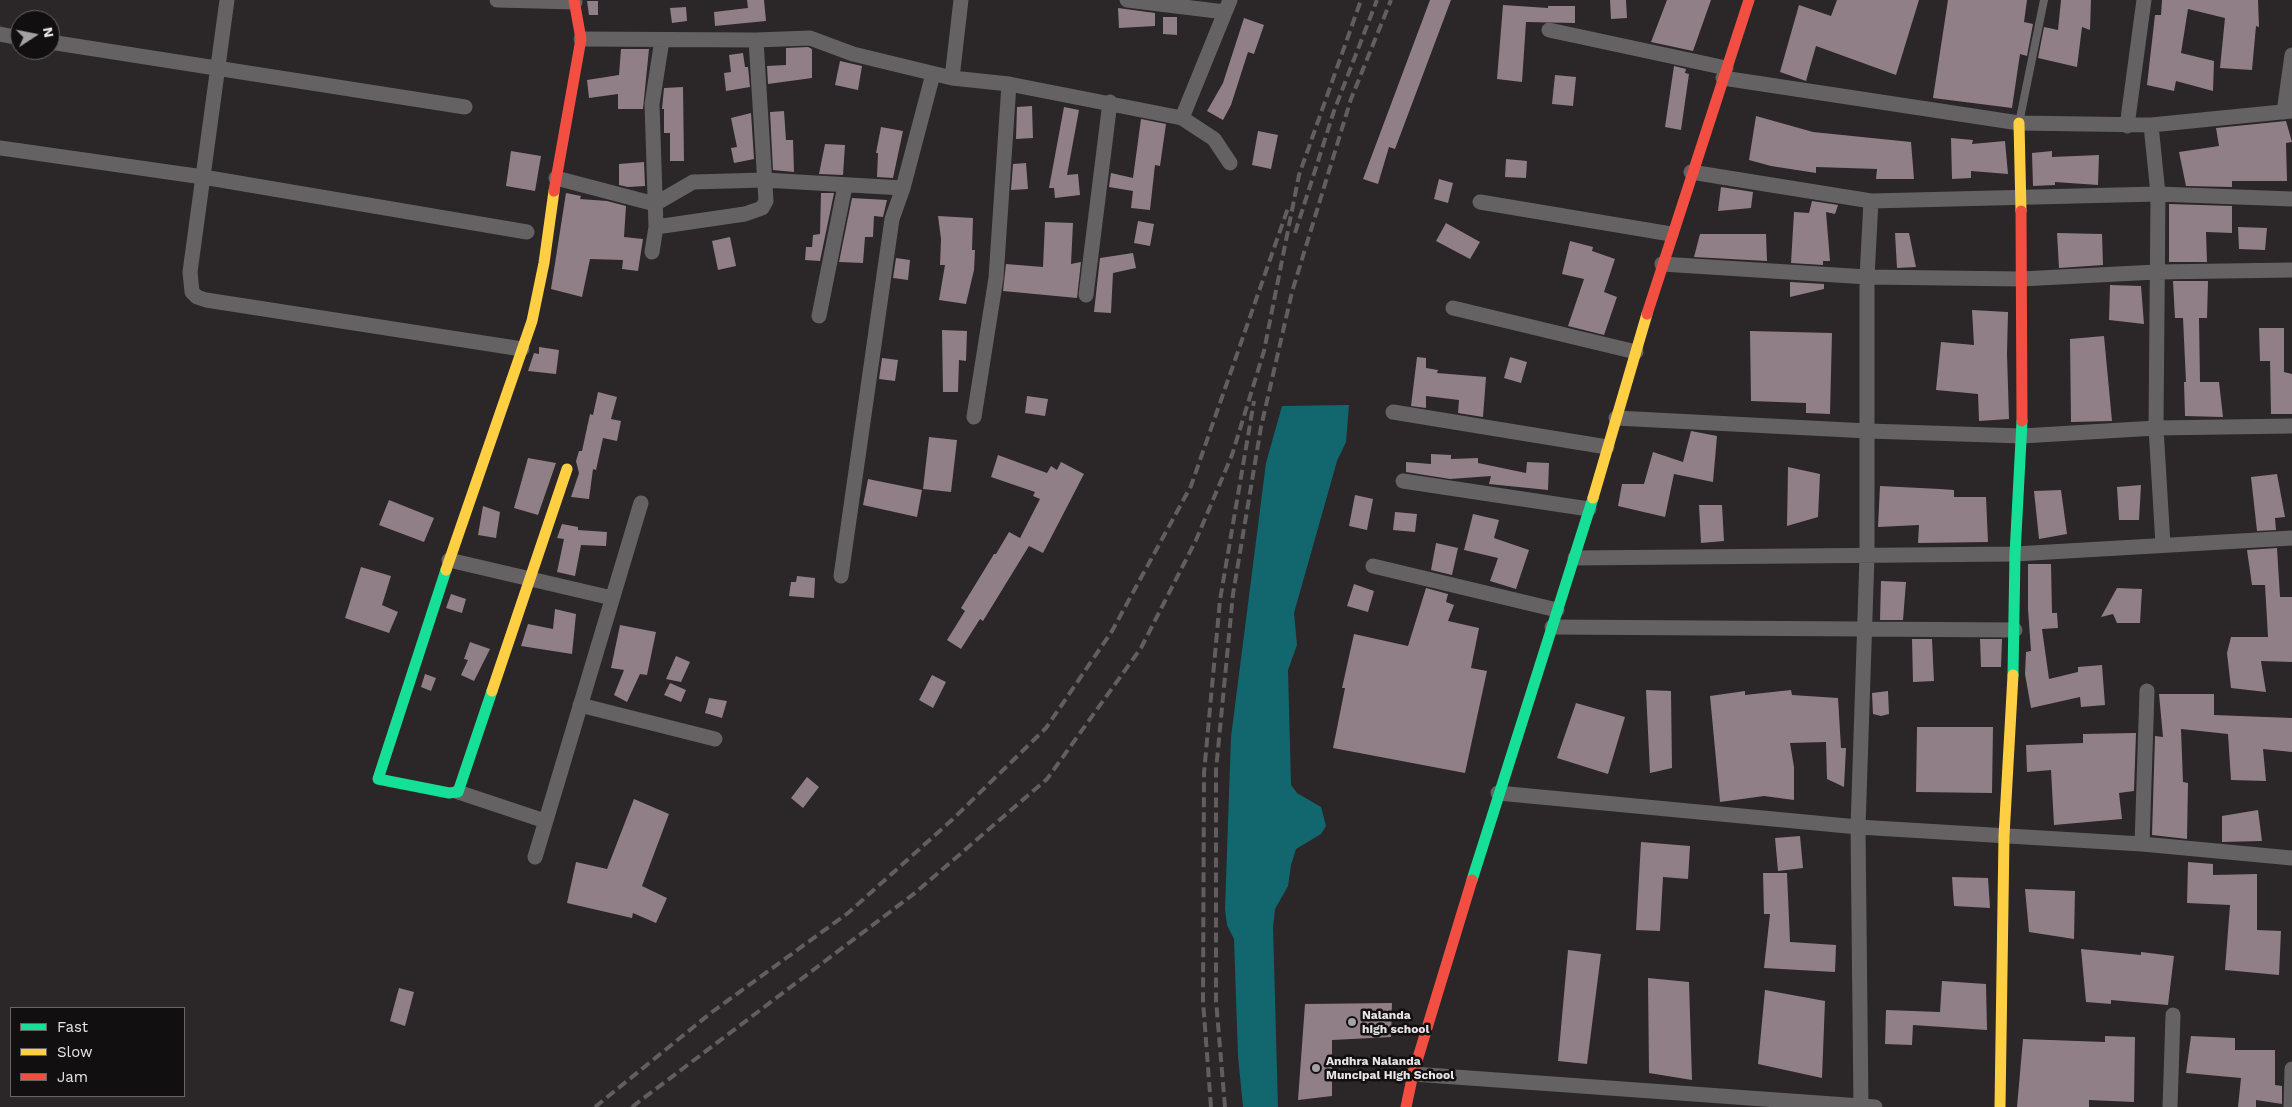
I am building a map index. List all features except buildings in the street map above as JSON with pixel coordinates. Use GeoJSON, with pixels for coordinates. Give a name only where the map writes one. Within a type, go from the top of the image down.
{"type":"FeatureCollection","features":[{"type":"Feature","properties":{"kind":"street"},"geometry":{"type":"LineString","coordinates":[[227,0],[190,272],[190,287],[197,297],[522,349]]}},
{"type":"Feature","properties":{"kind":"street"},"geometry":{"type":"LineString","coordinates":[[498,0],[575,1],[581,39],[556,178],[544,263],[532,322],[449,560],[378,779],[449,793],[458,792],[545,821]]}},
{"type":"Feature","properties":{"kind":"street"},"geometry":{"type":"LineString","coordinates":[[952,78],[961,0]]}},
{"type":"Feature","properties":{"kind":"street"},"geometry":{"type":"LineString","coordinates":[[1127,0],[1228,6],[1182,118]]}},
{"type":"Feature","properties":{"kind":"street"},"geometry":{"type":"LineString","coordinates":[[1406,1107],[1413,1074],[1498,793],[1575,558],[1671,234],[1749,0]]}},
{"type":"Feature","properties":{"kind":"street"},"geometry":{"type":"LineString","coordinates":[[2127,126],[2144,0]]}},
{"type":"Feature","properties":{"kind":"street"},"geometry":{"type":"LineString","coordinates":[[1549,30],[1724,73],[2018,123],[2127,126],[2288,112],[2292,55]]}},
{"type":"Feature","properties":{"kind":"street"},"geometry":{"type":"LineString","coordinates":[[581,39],[756,40],[810,38],[853,54],[933,74],[1009,84],[1110,102],[1182,118],[1214,139],[1230,163]]}},
{"type":"Feature","properties":{"kind":"street"},"geometry":{"type":"LineString","coordinates":[[652,252],[656,227],[656,204],[652,104],[662,40]]}},
{"type":"Feature","properties":{"kind":"street"},"geometry":{"type":"LineString","coordinates":[[656,227],[745,214],[762,208],[766,201],[756,40]]}},
{"type":"Feature","properties":{"kind":"street"},"geometry":{"type":"LineString","coordinates":[[60,44],[464,107]]}},
{"type":"Feature","properties":{"kind":"street"},"geometry":{"type":"LineString","coordinates":[[841,576],[892,219],[903,188],[933,74]]}},
{"type":"Feature","properties":{"kind":"street"},"geometry":{"type":"LineString","coordinates":[[974,417],[996,278],[1009,84]]}},
{"type":"Feature","properties":{"kind":"street"},"geometry":{"type":"LineString","coordinates":[[1086,295],[1110,102]]}},
{"type":"Feature","properties":{"kind":"street"},"geometry":{"type":"LineString","coordinates":[[2000,1107],[2004,836],[2015,630],[2014,554],[2022,436],[2021,197],[2018,123]]}},
{"type":"Feature","properties":{"kind":"street"},"geometry":{"type":"LineString","coordinates":[[2151,125],[2158,194],[2156,428],[2162,545]]}},
{"type":"Feature","properties":{"kind":"street"},"geometry":{"type":"LineString","coordinates":[[0,148],[202,177],[527,232]]}},
{"type":"Feature","properties":{"kind":"street"},"geometry":{"type":"LineString","coordinates":[[1691,172],[1871,200],[2158,194],[2292,200]]}},
{"type":"Feature","properties":{"kind":"street"},"geometry":{"type":"LineString","coordinates":[[556,178],[656,204],[693,182],[764,180],[903,188]]}},
{"type":"Feature","properties":{"kind":"street"},"geometry":{"type":"LineString","coordinates":[[819,316],[845,186]]}},
{"type":"Feature","properties":{"kind":"street"},"geometry":{"type":"LineString","coordinates":[[1413,1074],[1866,1107],[1858,827],[1867,556],[1867,277],[1871,200]]}},
{"type":"Feature","properties":{"kind":"street"},"geometry":{"type":"LineString","coordinates":[[1480,202],[1671,234]]}},
{"type":"Feature","properties":{"kind":"street"},"geometry":{"type":"LineString","coordinates":[[1662,264],[1867,277],[2021,279],[2156,272],[2292,270]]}},
{"type":"Feature","properties":{"kind":"street"},"geometry":{"type":"LineString","coordinates":[[1454,308],[1636,352]]}},
{"type":"Feature","properties":{"kind":"street"},"geometry":{"type":"LineString","coordinates":[[1393,412],[1607,448]]}},
{"type":"Feature","properties":{"kind":"street"},"geometry":{"type":"LineString","coordinates":[[1616,418],[1868,431],[2022,436],[2156,428],[2292,426]]}},
{"type":"Feature","properties":{"kind":"street"},"geometry":{"type":"LineString","coordinates":[[458,792],[567,469]]}},
{"type":"Feature","properties":{"kind":"street"},"geometry":{"type":"LineString","coordinates":[[1403,481],[1589,509]]}},
{"type":"Feature","properties":{"kind":"street"},"geometry":{"type":"LineString","coordinates":[[534,857],[641,503]]}},
{"type":"Feature","properties":{"kind":"street"},"geometry":{"type":"LineString","coordinates":[[1575,558],[2014,554],[2292,538]]}},
{"type":"Feature","properties":{"kind":"street"},"geometry":{"type":"LineString","coordinates":[[449,560],[612,598]]}},
{"type":"Feature","properties":{"kind":"street"},"geometry":{"type":"LineString","coordinates":[[1373,566],[1557,610]]}},
{"type":"Feature","properties":{"kind":"street"},"geometry":{"type":"LineString","coordinates":[[1552,627],[2015,630]]}},
{"type":"Feature","properties":{"kind":"street"},"geometry":{"type":"LineString","coordinates":[[2142,844],[2147,692]]}},
{"type":"Feature","properties":{"kind":"street"},"geometry":{"type":"LineString","coordinates":[[580,705],[715,739]]}},
{"type":"Feature","properties":{"kind":"street"},"geometry":{"type":"LineString","coordinates":[[1498,793],[1858,827],[2142,844],[2292,858]]}},
{"type":"Feature","properties":{"kind":"street"},"geometry":{"type":"LineString","coordinates":[[2170,1107],[2173,1015]]}},
{"type":"Feature","properties":{"kind":"street"},"geometry":{"type":"LineString","coordinates":[[2290,1107],[2292,1069]]}},
{"type":"Feature","properties":{"kind":"lane"},"geometry":{"type":"LineString","coordinates":[[2018,123],[2044,0]]}},
{"type":"Feature","properties":{"kind":"water"},"geometry":{"type":"Polygon","coordinates":[[[1349,405],[1346,442],[1337,461],[1294,613],[1297,645],[1288,670],[1291,785],[1297,793],[1321,807],[1326,826],[1321,834],[1296,849],[1291,865],[1288,886],[1275,909],[1273,927],[1278,1107],[1243,1107],[1238,1056],[1234,939],[1227,925],[1225,909],[1231,737],[1266,463],[1282,406],[1349,405]]]}},
{"type":"Feature","properties":{"kind":"railway"},"geometry":{"type":"LineString","coordinates":[[632,1107],[915,893],[1047,779],[1141,648],[1196,540],[1232,455],[1264,351],[1299,175],[1361,0]]}},
{"type":"Feature","properties":{"kind":"railway"},"geometry":{"type":"LineString","coordinates":[[1295,233],[1334,111],[1377,0]]}},
{"type":"Feature","properties":{"kind":"railway"},"geometry":{"type":"LineString","coordinates":[[1225,1107],[1216,1000],[1216,770],[1233,594],[1261,427],[1292,292],[1351,99],[1391,0]]}},
{"type":"Feature","properties":{"kind":"railway"},"geometry":{"type":"LineString","coordinates":[[595,1107],[712,1012],[848,913],[953,819],[1046,728],[1112,631],[1191,486],[1288,208]]}},
{"type":"Feature","properties":{"kind":"railway"},"geometry":{"type":"LineString","coordinates":[[1211,1107],[1203,1001],[1204,773],[1220,600],[1254,401]]}},
{"type":"Feature","properties":{"kind":"traffic: fast"},"geometry":{"type":"LineString","coordinates":[[2013,675],[2015,554],[2022,421]]}},
{"type":"Feature","properties":{"kind":"traffic: fast"},"geometry":{"type":"LineString","coordinates":[[1472,880],[1593,498]]}},
{"type":"Feature","properties":{"kind":"traffic: fast"},"geometry":{"type":"LineString","coordinates":[[446,570],[378,779],[449,793],[458,792],[492,691]]}},
{"type":"Feature","properties":{"kind":"traffic: slow"},"geometry":{"type":"LineString","coordinates":[[2019,123],[2021,211]]}},
{"type":"Feature","properties":{"kind":"traffic: slow"},"geometry":{"type":"LineString","coordinates":[[446,570],[532,321],[544,263],[554,191]]}},
{"type":"Feature","properties":{"kind":"traffic: slow"},"geometry":{"type":"LineString","coordinates":[[1593,498],[1647,314]]}},
{"type":"Feature","properties":{"kind":"traffic: slow"},"geometry":{"type":"LineString","coordinates":[[492,691],[567,469]]}},
{"type":"Feature","properties":{"kind":"traffic: slow"},"geometry":{"type":"LineString","coordinates":[[2000,1107],[2004,836],[2013,675]]}},
{"type":"Feature","properties":{"kind":"traffic: jam"},"geometry":{"type":"LineString","coordinates":[[554,191],[581,39],[574,0]]}},
{"type":"Feature","properties":{"kind":"traffic: jam"},"geometry":{"type":"LineString","coordinates":[[1647,314],[1749,0]]}},
{"type":"Feature","properties":{"kind":"traffic: jam"},"geometry":{"type":"LineString","coordinates":[[2021,211],[2022,421]]}},
{"type":"Feature","properties":{"kind":"traffic: jam"},"geometry":{"type":"LineString","coordinates":[[1406,1107],[1413,1074],[1472,880]]}},
{"type":"Feature","properties":{"kind":"place","name":"Nalanda high school"},"geometry":{"type":"Point","coordinates":[1352,1022]}},
{"type":"Feature","properties":{"kind":"place","name":"Andhra Nalanda Muncipal High School"},"geometry":{"type":"Point","coordinates":[1316,1068]}}]}
